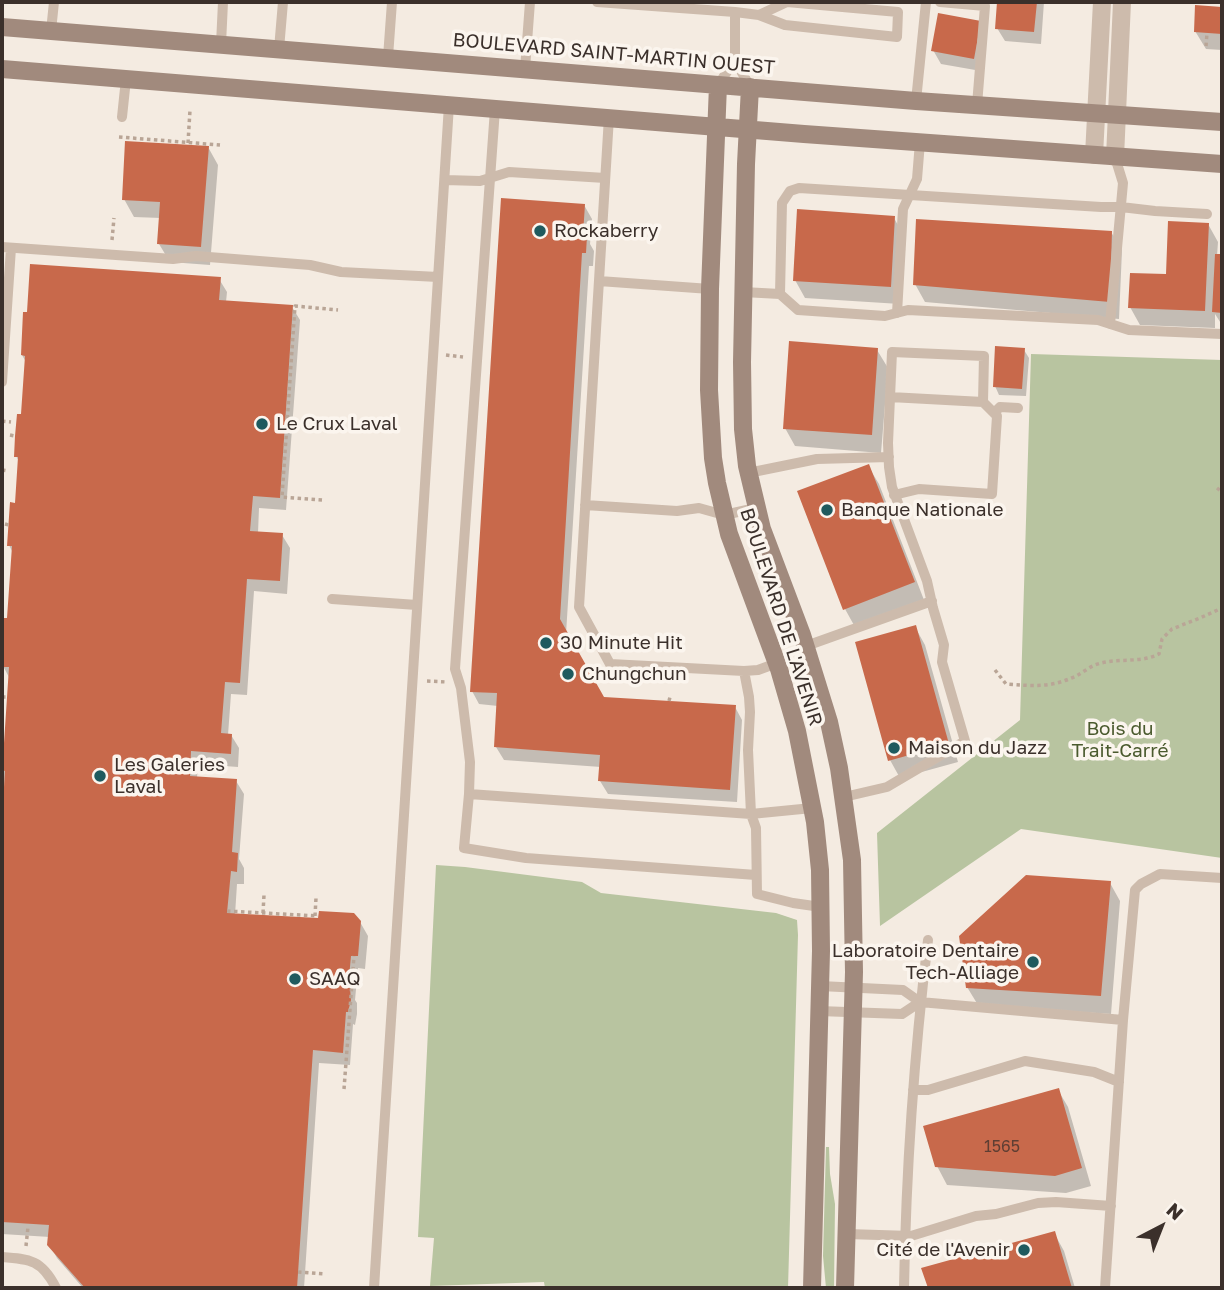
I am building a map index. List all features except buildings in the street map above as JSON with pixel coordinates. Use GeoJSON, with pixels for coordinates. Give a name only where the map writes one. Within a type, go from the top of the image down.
{"type":"FeatureCollection","features":[{"type":"Feature","properties":{"kind":"main road","name":"BOULEVARD SAINT-MARTIN OUEST"},"geometry":{"type":"LineString","coordinates":[[2,27],[916,101],[1222,122]]}},
{"type":"Feature","properties":{"kind":"main road"},"geometry":{"type":"LineString","coordinates":[[2,69],[1222,164]]}},
{"type":"Feature","properties":{"kind":"main road","name":"BOULEVARD DE L'AVENIR"},"geometry":{"type":"LineString","coordinates":[[718,85],[709,367],[710,429],[717,483],[724,515],[777,663],[797,731],[818,853],[821,907],[820,1011],[811,1288]]}},
{"type":"Feature","properties":{"kind":"main road","name":"BOULEVARD DE L'AVENIR"},"geometry":{"type":"LineString","coordinates":[[750,87],[743,292],[743,429],[748,473],[771,557],[806,646],[829,722],[844,797],[852,869],[853,1012],[845,1288]]}},
{"type":"Feature","properties":{"kind":"street"},"geometry":{"type":"LineString","coordinates":[[1094,155],[1102,2]]}},
{"type":"Feature","properties":{"kind":"street"},"geometry":{"type":"LineString","coordinates":[[1115,157],[1122,2]]}},
{"type":"Feature","properties":{"kind":"lane"},"geometry":{"type":"LineString","coordinates":[[51,31],[54,2]]}},
{"type":"Feature","properties":{"kind":"lane"},"geometry":{"type":"LineString","coordinates":[[221,44],[223,2]]}},
{"type":"Feature","properties":{"kind":"lane"},"geometry":{"type":"LineString","coordinates":[[279,49],[283,2]]}},
{"type":"Feature","properties":{"kind":"lane"},"geometry":{"type":"LineString","coordinates":[[388,57],[392,2]]}},
{"type":"Feature","properties":{"kind":"lane"},"geometry":{"type":"LineString","coordinates":[[525,69],[530,2]]}},
{"type":"Feature","properties":{"kind":"lane"},"geometry":{"type":"LineString","coordinates":[[597,2],[735,12],[759,15],[785,24],[897,37],[898,12],[787,2],[759,15]]}},
{"type":"Feature","properties":{"kind":"lane"},"geometry":{"type":"LineString","coordinates":[[759,15],[760,2]]}},
{"type":"Feature","properties":{"kind":"lane"},"geometry":{"type":"LineString","coordinates":[[916,101],[926,2]]}},
{"type":"Feature","properties":{"kind":"lane"},"geometry":{"type":"LineString","coordinates":[[940,2],[985,6],[977,105]]}},
{"type":"Feature","properties":{"kind":"lane"},"geometry":{"type":"LineString","coordinates":[[735,12],[735,60],[750,87]]}},
{"type":"Feature","properties":{"kind":"lane"},"geometry":{"type":"LineString","coordinates":[[718,85],[735,60]]}},
{"type":"Feature","properties":{"kind":"lane"},"geometry":{"type":"LineString","coordinates":[[122,117],[126,79]]}},
{"type":"Feature","properties":{"kind":"lane"},"geometry":{"type":"LineString","coordinates":[[374,1288],[449,105]]}},
{"type":"Feature","properties":{"kind":"lane"},"geometry":{"type":"LineString","coordinates":[[495,109],[455,669],[470,762],[464,848],[526,858],[757,875]]}},
{"type":"Feature","properties":{"kind":"lane"},"geometry":{"type":"LineString","coordinates":[[609,117],[579,607],[610,664],[744,671],[758,670],[777,663]]}},
{"type":"Feature","properties":{"kind":"lane"},"geometry":{"type":"LineString","coordinates":[[897,313],[903,209],[917,179],[920,142]]}},
{"type":"Feature","properties":{"kind":"lane"},"geometry":{"type":"LineString","coordinates":[[1110,324],[1123,183],[1115,157]]}},
{"type":"Feature","properties":{"kind":"lane"},"geometry":{"type":"LineString","coordinates":[[444,180],[480,181],[509,172],[605,178]]}},
{"type":"Feature","properties":{"kind":"lane"},"geometry":{"type":"LineString","coordinates":[[780,294],[782,207],[784,198],[790,191],[803,188],[1121,206],[1207,214]]}},
{"type":"Feature","properties":{"kind":"lane"},"geometry":{"type":"LineString","coordinates":[[2,382],[7,248],[173,259],[196,256],[310,265],[341,272],[438,277]]}},
{"type":"Feature","properties":{"kind":"lane"},"geometry":{"type":"LineString","coordinates":[[599,281],[710,289]]}},
{"type":"Feature","properties":{"kind":"lane"},"geometry":{"type":"LineString","coordinates":[[743,292],[780,294],[798,310],[885,316],[908,310],[1098,320],[1129,330],[1222,334]]}},
{"type":"Feature","properties":{"kind":"lane"},"geometry":{"type":"LineString","coordinates":[[844,797],[887,787],[965,741],[942,662],[944,645],[927,581],[894,495],[889,467],[891,352],[985,356],[983,402]]}},
{"type":"Feature","properties":{"kind":"lane"},"geometry":{"type":"LineString","coordinates":[[890,397],[983,402],[997,416],[992,494],[919,489],[894,495]]}},
{"type":"Feature","properties":{"kind":"lane"},"geometry":{"type":"LineString","coordinates":[[994,413],[1000,407],[1018,408]]}},
{"type":"Feature","properties":{"kind":"lane"},"geometry":{"type":"LineString","coordinates":[[748,473],[817,459],[889,457]]}},
{"type":"Feature","properties":{"kind":"lane"},"geometry":{"type":"LineString","coordinates":[[585,506],[677,511],[699,508],[724,515],[756,508]]}},
{"type":"Feature","properties":{"kind":"lane"},"geometry":{"type":"LineString","coordinates":[[332,600],[417,605]]}},
{"type":"Feature","properties":{"kind":"lane"},"geometry":{"type":"LineString","coordinates":[[806,646],[932,601]]}},
{"type":"Feature","properties":{"kind":"lane"},"geometry":{"type":"LineString","coordinates":[[744,671],[750,712],[748,750],[751,814],[756,828],[757,894],[821,907]]}},
{"type":"Feature","properties":{"kind":"lane"},"geometry":{"type":"LineString","coordinates":[[469,794],[751,814],[812,808]]}},
{"type":"Feature","properties":{"kind":"lane"},"geometry":{"type":"LineString","coordinates":[[1105,1288],[1134,895],[1137,887],[1160,874],[1222,878]]}},
{"type":"Feature","properties":{"kind":"lane"},"geometry":{"type":"LineString","coordinates":[[904,1288],[913,1090],[928,940]]}},
{"type":"Feature","properties":{"kind":"lane"},"geometry":{"type":"LineString","coordinates":[[820,986],[903,990],[920,1002],[1123,1020]]}},
{"type":"Feature","properties":{"kind":"lane"},"geometry":{"type":"LineString","coordinates":[[820,1011],[902,1014],[920,1002]]}},
{"type":"Feature","properties":{"kind":"lane"},"geometry":{"type":"LineString","coordinates":[[913,1090],[928,1090],[1025,1061],[1094,1072],[1119,1082]]}},
{"type":"Feature","properties":{"kind":"lane"},"geometry":{"type":"LineString","coordinates":[[847,1234],[906,1236],[976,1216],[996,1214],[1038,1203],[1111,1206]]}},
{"type":"Feature","properties":{"kind":"lane"},"geometry":{"type":"LineString","coordinates":[[2,1257],[35,1262],[56,1288]]}},
{"type":"Feature","properties":{"kind":"path"},"geometry":{"type":"LineString","coordinates":[[1206,46],[1207,33]]}},
{"type":"Feature","properties":{"kind":"path"},"geometry":{"type":"LineString","coordinates":[[188,144],[190,110]]}},
{"type":"Feature","properties":{"kind":"path"},"geometry":{"type":"LineString","coordinates":[[180,122],[189,123]]}},
{"type":"Feature","properties":{"kind":"path"},"geometry":{"type":"LineString","coordinates":[[119,137],[220,145]]}},
{"type":"Feature","properties":{"kind":"path"},"geometry":{"type":"LineString","coordinates":[[111,255],[114,218]]}},
{"type":"Feature","properties":{"kind":"path"},"geometry":{"type":"LineString","coordinates":[[323,500],[282,497],[295,306],[338,310]]}},
{"type":"Feature","properties":{"kind":"path"},"geometry":{"type":"LineString","coordinates":[[433,354],[477,358]]}},
{"type":"Feature","properties":{"kind":"path"},"geometry":{"type":"LineString","coordinates":[[2,421],[11,422]]}},
{"type":"Feature","properties":{"kind":"path"},"geometry":{"type":"LineString","coordinates":[[2,470],[8,471]]}},
{"type":"Feature","properties":{"kind":"path"},"geometry":{"type":"LineString","coordinates":[[1217,488],[1222,492]]}},
{"type":"Feature","properties":{"kind":"path"},"geometry":{"type":"LineString","coordinates":[[995,670],[1006,684],[1039,687],[1068,680],[1095,665],[1150,659],[1159,654],[1162,639],[1172,629],[1222,608]]}},
{"type":"Feature","properties":{"kind":"path"},"geometry":{"type":"LineString","coordinates":[[412,681],[459,683]]}},
{"type":"Feature","properties":{"kind":"path"},"geometry":{"type":"LineString","coordinates":[[263,913],[264,895]]}},
{"type":"Feature","properties":{"kind":"path"},"geometry":{"type":"LineString","coordinates":[[227,911],[317,916],[316,898]]}},
{"type":"Feature","properties":{"kind":"path"},"geometry":{"type":"LineString","coordinates":[[344,1090],[354,956]]}},
{"type":"Feature","properties":{"kind":"path"},"geometry":{"type":"LineString","coordinates":[[25,1259],[28,1227]]}},
{"type":"Feature","properties":{"kind":"path"},"geometry":{"type":"LineString","coordinates":[[298,1272],[325,1274]]}},
{"type":"Feature","properties":{"kind":"green space","name":"Bois du Trait-Carré"},"geometry":{"type":"Polygon","coordinates":[[[1031,354],[1222,360],[1222,858],[1021,829],[880,926],[877,833],[1020,720],[1031,354]]]}},
{"type":"Feature","properties":{"kind":"green space"},"geometry":{"type":"Polygon","coordinates":[[[436,865],[582,882],[601,893],[776,913],[797,920],[788,1288],[545,1288],[544,1282],[430,1286],[434,1238],[418,1237],[436,865]]]}},
{"type":"Feature","properties":{"kind":"green space"},"geometry":{"type":"Polygon","coordinates":[[[826,1147],[829,1147],[835,1204],[834,1288],[826,1288],[823,1256],[826,1147]]]}},
{"type":"Feature","properties":{"kind":"place","name":"Rockaberry"},"geometry":{"type":"Point","coordinates":[540,231]}},
{"type":"Feature","properties":{"kind":"place","name":"Le Crux Laval"},"geometry":{"type":"Point","coordinates":[262,424]}},
{"type":"Feature","properties":{"kind":"place","name":"Banque Nationale"},"geometry":{"type":"Point","coordinates":[827,510]}},
{"type":"Feature","properties":{"kind":"place","name":"30 Minute Hit"},"geometry":{"type":"Point","coordinates":[546,643]}},
{"type":"Feature","properties":{"kind":"place","name":"Chungchun"},"geometry":{"type":"Point","coordinates":[568,674]}},
{"type":"Feature","properties":{"kind":"place","name":"Maison du Jazz"},"geometry":{"type":"Point","coordinates":[894,748]}},
{"type":"Feature","properties":{"kind":"place","name":"Les Galeries Laval"},"geometry":{"type":"Point","coordinates":[100,776]}},
{"type":"Feature","properties":{"kind":"place","name":"Laboratoire Dentaire Tech-Alliage"},"geometry":{"type":"Point","coordinates":[1033,962]}},
{"type":"Feature","properties":{"kind":"place","name":"SAAQ"},"geometry":{"type":"Point","coordinates":[295,979]}},
{"type":"Feature","properties":{"kind":"place","name":"Cité de l'Avenir"},"geometry":{"type":"Point","coordinates":[1024,1250]}}]}
